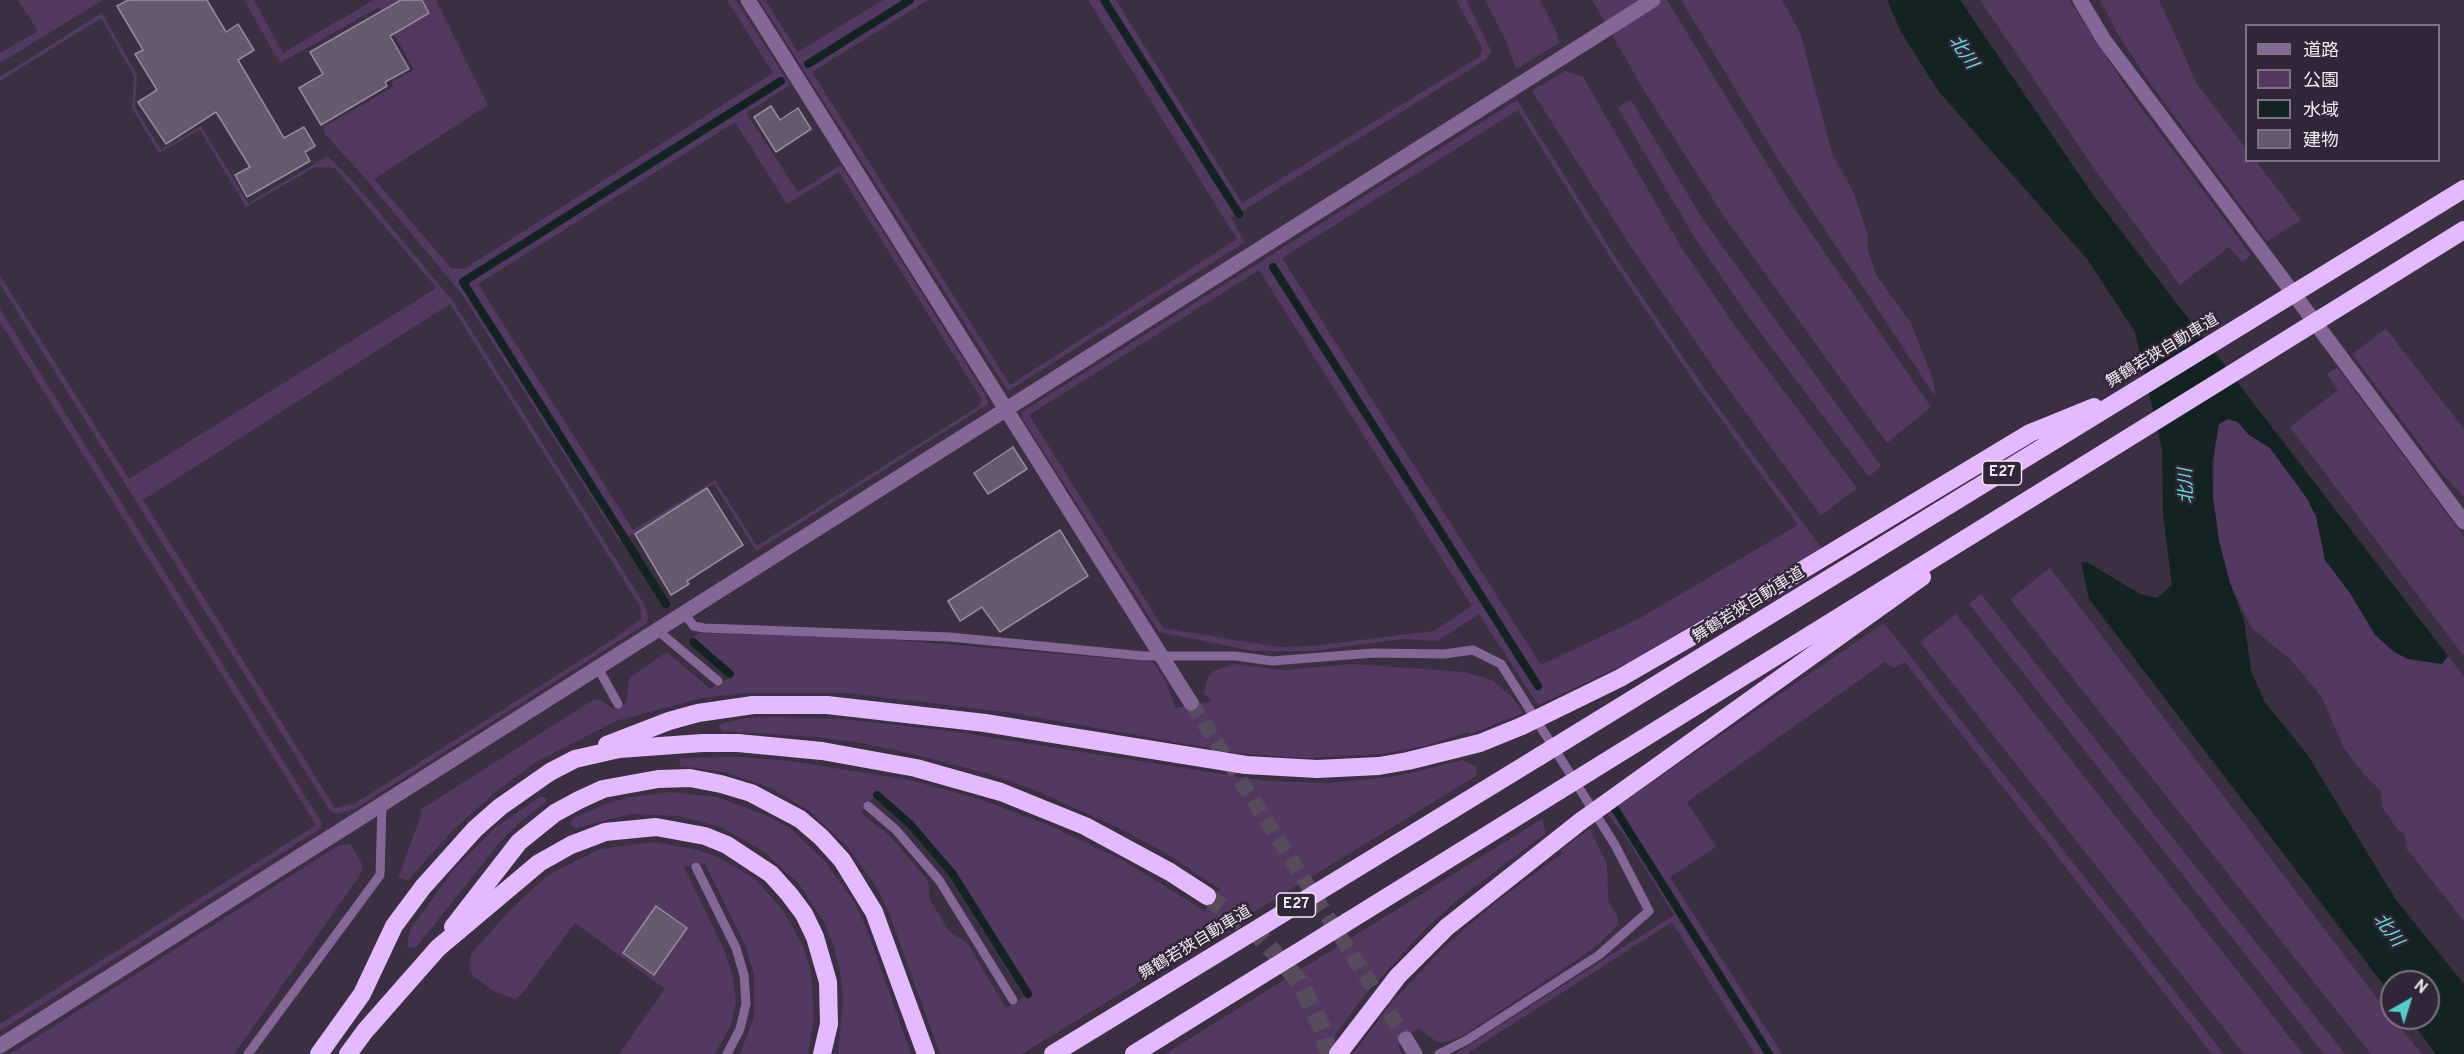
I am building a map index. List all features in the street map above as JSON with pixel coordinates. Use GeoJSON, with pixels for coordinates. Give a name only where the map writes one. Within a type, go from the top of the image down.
{"type":"FeatureCollection","features":[{"type":"Feature","properties":{"kind":"highway","name":"舞鶴若狭自動車道"},"geometry":{"type":"LineString","coordinates":[[1053,1054],[2464,189]]}},
{"type":"Feature","properties":{"kind":"highway","name":"E27"},"geometry":{"type":"LineString","coordinates":[[1134,1054],[2464,230]]}},
{"type":"Feature","properties":{"kind":"highway"},"geometry":{"type":"LineString","coordinates":[[320,1054],[362,994],[394,926],[448,856],[500,807],[550,772],[575,759],[669,721],[727,708],[764,705],[827,705],[923,714],[1095,739],[1246,765],[1317,769],[1378,766],[1408,761],[1480,743],[1522,726],[1620,678],[2030,433],[2145,386]]}},
{"type":"Feature","properties":{"kind":"highway"},"geometry":{"type":"LineString","coordinates":[[1338,1054],[1398,976],[1447,927],[1581,821],[2058,481]]}},
{"type":"Feature","properties":{"kind":"highway"},"geometry":{"type":"LineString","coordinates":[[575,759],[619,749],[702,743],[738,743],[822,751],[916,768],[1001,792],[1085,826],[1170,872],[1207,896]]}},
{"type":"Feature","properties":{"kind":"highway"},"geometry":{"type":"LineString","coordinates":[[348,1054],[365,1031],[438,948],[493,872],[519,842],[555,813],[603,789],[630,782],[690,778],[751,793],[800,819],[842,860],[874,912],[926,1054]]}},
{"type":"Feature","properties":{"kind":"highway"},"geometry":{"type":"LineString","coordinates":[[438,948],[539,864],[571,844],[605,832],[633,828],[656,827],[705,836],[727,845],[771,874],[804,914],[823,960],[828,982],[829,1024],[822,1054]]}},
{"type":"Feature","properties":{"kind":"street"},"geometry":{"type":"LineString","coordinates":[[748,0],[1191,703]]}},
{"type":"Feature","properties":{"kind":"street"},"geometry":{"type":"LineString","coordinates":[[0,1046],[1653,0]]}},
{"type":"Feature","properties":{"kind":"street"},"geometry":{"type":"LineString","coordinates":[[2080,0],[2111,50],[2464,522]]}},
{"type":"Feature","properties":{"kind":"street"},"geometry":{"type":"LineString","coordinates":[[1406,1040],[1415,1054]]}},
{"type":"Feature","properties":{"kind":"lane"},"geometry":{"type":"LineString","coordinates":[[683,613],[694,626],[704,628],[950,637],[1143,656],[1161,654],[1236,656],[1272,661],[1373,653],[1444,654],[1473,650],[1501,664],[1615,845],[1649,911],[1599,955],[1467,1040],[1439,1054]]}},
{"type":"Feature","properties":{"kind":"lane"},"geometry":{"type":"LineString","coordinates":[[657,630],[718,681]]}},
{"type":"Feature","properties":{"kind":"lane"},"geometry":{"type":"LineString","coordinates":[[598,668],[618,704]]}},
{"type":"Feature","properties":{"kind":"lane"},"geometry":{"type":"LineString","coordinates":[[248,1054],[320,953],[380,875],[382,806]]}},
{"type":"Feature","properties":{"kind":"lane"},"geometry":{"type":"LineString","coordinates":[[868,806],[912,847],[939,880],[1013,1000]]}},
{"type":"Feature","properties":{"kind":"lane"},"geometry":{"type":"LineString","coordinates":[[696,867],[736,948],[744,975],[746,1004],[740,1029],[727,1054]]}},
{"type":"Feature","properties":{"kind":"green space"},"geometry":{"type":"Polygon","coordinates":[[[18,0],[103,0],[0,63],[0,53],[38,31],[18,0]]]}},
{"type":"Feature","properties":{"kind":"green space"},"geometry":{"type":"Polygon","coordinates":[[[244,0],[254,0],[283,53],[374,0],[436,0],[488,105],[374,179],[451,268],[464,269],[773,73],[727,0],[736,0],[790,85],[746,113],[798,192],[841,165],[985,394],[988,404],[756,551],[714,484],[620,542],[461,293],[366,179],[324,133],[324,127],[393,87],[391,82],[414,70],[379,7],[280,63],[244,0]],[[735,122],[478,284],[633,530],[715,480],[757,546],[979,406],[982,400],[839,172],[787,204],[735,122]]]}},
{"type":"Feature","properties":{"kind":"green space"},"geometry":{"type":"Polygon","coordinates":[[[759,0],[765,0],[798,52],[883,0],[928,0],[812,72],[1010,385],[1237,239],[1088,0],[1116,0],[1242,203],[1479,57],[1482,51],[1480,44],[1456,0],[1466,0],[1491,51],[1485,60],[1231,218],[1245,242],[1008,391],[759,0]]]}},
{"type":"Feature","properties":{"kind":"green space"},"geometry":{"type":"Polygon","coordinates":[[[1485,0],[1540,0],[1557,33],[1559,43],[1516,69],[1507,43],[1485,0]]]}},
{"type":"Feature","properties":{"kind":"green space"},"geometry":{"type":"Polygon","coordinates":[[[1592,0],[1667,0],[1792,205],[1931,407],[1887,443],[1723,215],[1645,92],[1592,0]]]}},
{"type":"Feature","properties":{"kind":"green space"},"geometry":{"type":"Polygon","coordinates":[[[1681,0],[1782,0],[1800,32],[1832,153],[1854,194],[1867,232],[1868,251],[1876,275],[1911,323],[1933,380],[1935,396],[1778,159],[1681,0]]]}},
{"type":"Feature","properties":{"kind":"green space"},"geometry":{"type":"Polygon","coordinates":[[[1980,0],[2069,0],[2130,93],[2251,255],[2242,262],[2229,247],[2180,285],[2096,171],[1980,0]]]}},
{"type":"Feature","properties":{"kind":"green space"},"geometry":{"type":"Polygon","coordinates":[[[2100,0],[2159,0],[2197,84],[2245,148],[2245,162],[2257,162],[2301,220],[2267,241],[2148,80],[2116,31],[2100,0]]]}},
{"type":"Feature","properties":{"kind":"green space"},"geometry":{"type":"Polygon","coordinates":[[[102,13],[137,75],[135,107],[161,150],[201,126],[248,203],[328,156],[356,185],[452,300],[644,604],[648,616],[647,623],[355,809],[338,814],[330,811],[0,284],[0,276],[129,479],[435,289],[435,286],[335,168],[315,167],[246,207],[200,130],[159,153],[132,108],[134,76],[101,18],[0,81],[0,77],[102,13]],[[450,304],[143,500],[335,808],[354,804],[603,646],[641,619],[640,606],[450,304]]]}},
{"type":"Feature","properties":{"kind":"green space"},"geometry":{"type":"Polygon","coordinates":[[[1565,71],[1583,77],[1681,247],[1737,329],[1857,488],[1821,516],[1719,376],[1630,245],[1532,91],[1565,71]]]}},
{"type":"Feature","properties":{"kind":"green space"},"geometry":{"type":"Polygon","coordinates":[[[1517,100],[1614,255],[1704,388],[1822,549],[1629,662],[1538,705],[1479,614],[1437,641],[1402,639],[1313,651],[1253,651],[1159,632],[1022,418],[1022,412],[1517,100]],[[1518,110],[1282,258],[1541,665],[1640,618],[1798,525],[1700,390],[1610,257],[1518,110]],[[1259,270],[1029,415],[1163,628],[1278,647],[1312,646],[1434,631],[1472,606],[1259,270]]]}},
{"type":"Feature","properties":{"kind":"green space"},"geometry":{"type":"Polygon","coordinates":[[[1631,100],[1702,218],[1881,466],[1869,477],[1751,320],[1695,238],[1618,108],[1631,100]]]}},
{"type":"Feature","properties":{"kind":"green space"},"geometry":{"type":"Polygon","coordinates":[[[0,309],[322,823],[320,829],[0,1031],[0,1024],[316,825],[0,322],[0,309]]]}},
{"type":"Feature","properties":{"kind":"green space"},"geometry":{"type":"Polygon","coordinates":[[[2386,329],[2464,429],[2464,497],[2439,470],[2352,354],[2386,329]]]}},
{"type":"Feature","properties":{"kind":"green space"},"geometry":{"type":"Polygon","coordinates":[[[2337,367],[2464,537],[2464,656],[2290,427],[2338,390],[2327,374],[2337,367]]]}},
{"type":"Feature","properties":{"kind":"green space"},"geometry":{"type":"Polygon","coordinates":[[[2228,419],[2238,422],[2249,435],[2270,448],[2306,497],[2316,516],[2325,560],[2362,613],[2442,664],[2448,656],[2464,677],[2464,921],[2406,848],[2405,835],[2396,827],[2382,807],[2381,791],[2362,772],[2344,748],[2321,696],[2291,660],[2251,627],[2230,583],[2219,541],[2213,497],[2215,436],[2219,424],[2228,419]]]}},
{"type":"Feature","properties":{"kind":"green space"},"geometry":{"type":"Polygon","coordinates":[[[2050,568],[2380,1002],[2380,1030],[2402,1030],[2422,1054],[2371,1054],[2010,599],[2050,568]]]}},
{"type":"Feature","properties":{"kind":"green space"},"geometry":{"type":"Polygon","coordinates":[[[1981,594],[2345,1054],[2324,1054],[1969,604],[1981,594]]]}},
{"type":"Feature","properties":{"kind":"green space"},"geometry":{"type":"Polygon","coordinates":[[[1956,614],[2303,1054],[2244,1054],[1920,642],[1956,614]]]}},
{"type":"Feature","properties":{"kind":"green space"},"geometry":{"type":"Polygon","coordinates":[[[1884,623],[2224,1054],[2212,1054],[1905,662],[1894,668],[1885,662],[1687,802],[1716,847],[1670,877],[1782,1054],[1755,1054],[1672,922],[1466,1054],[1455,1054],[1674,915],[1628,840],[1607,813],[1884,623]]]}},
{"type":"Feature","properties":{"kind":"green space"},"geometry":{"type":"Polygon","coordinates":[[[699,633],[872,638],[1153,662],[1164,678],[1176,708],[1213,701],[1204,693],[1208,677],[1214,671],[1233,664],[1283,670],[1352,664],[1464,672],[1492,680],[1512,697],[1523,713],[1470,734],[1468,732],[1424,746],[1382,754],[1305,758],[1237,753],[1012,713],[847,693],[745,693],[702,698],[616,721],[536,762],[498,790],[455,828],[408,880],[398,878],[421,815],[420,810],[593,700],[601,700],[613,709],[626,703],[629,678],[667,652],[710,689],[729,678],[687,642],[699,633]]]}},
{"type":"Feature","properties":{"kind":"green space"},"geometry":{"type":"Polygon","coordinates":[[[747,718],[842,719],[950,731],[1265,781],[1328,783],[1362,780],[1397,776],[1463,760],[1477,767],[1477,772],[1476,776],[1022,1054],[940,1054],[889,913],[876,886],[846,845],[808,810],[771,788],[725,772],[680,766],[679,758],[741,757],[791,761],[909,780],[980,799],[1053,827],[1122,860],[1205,911],[1220,889],[1162,851],[1117,827],[1032,789],[989,774],[861,743],[817,737],[723,731],[718,726],[747,718]],[[873,798],[861,813],[890,836],[928,881],[930,900],[949,931],[967,943],[1006,1008],[1024,997],[948,875],[908,826],[873,798]]]}},
{"type":"Feature","properties":{"kind":"green space"},"geometry":{"type":"Polygon","coordinates":[[[671,792],[717,797],[768,816],[791,829],[824,860],[854,902],[866,927],[911,1054],[838,1054],[843,999],[840,970],[833,944],[824,922],[799,884],[763,851],[721,827],[678,816],[630,814],[576,828],[570,825],[572,819],[605,804],[630,797],[671,792]]]}},
{"type":"Feature","properties":{"kind":"green space"},"geometry":{"type":"Polygon","coordinates":[[[541,796],[547,799],[544,804],[522,820],[501,841],[417,946],[410,948],[407,946],[410,930],[455,868],[495,828],[541,796]]]}},
{"type":"Feature","properties":{"kind":"green space"},"geometry":{"type":"Polygon","coordinates":[[[1542,819],[1546,833],[1461,897],[1427,927],[1364,996],[1321,1054],[1165,1054],[1542,819]]]}},
{"type":"Feature","properties":{"kind":"green space"},"geometry":{"type":"Polygon","coordinates":[[[1590,829],[1607,864],[1608,901],[1618,917],[1618,925],[1593,949],[1464,1035],[1447,1042],[1437,1042],[1418,1028],[1398,1046],[1402,1054],[1353,1054],[1392,1002],[1442,949],[1497,901],[1563,853],[1561,850],[1590,829]]]}},
{"type":"Feature","properties":{"kind":"green space"},"geometry":{"type":"Polygon","coordinates":[[[654,842],[698,850],[718,857],[755,879],[783,910],[804,948],[811,973],[814,1019],[808,1054],[740,1054],[754,1017],[754,974],[745,945],[705,864],[684,867],[725,952],[733,978],[736,1002],[731,1025],[715,1054],[619,1054],[665,989],[575,923],[521,995],[515,999],[495,992],[473,976],[469,969],[471,954],[510,910],[548,875],[600,849],[654,842]]]}},
{"type":"Feature","properties":{"kind":"green space"},"geometry":{"type":"Polygon","coordinates":[[[350,844],[361,862],[362,870],[358,878],[234,1054],[10,1054],[338,846],[350,844]]]}},
{"type":"Feature","properties":{"kind":"water","name":"北川"},"geometry":{"type":"Polygon","coordinates":[[[1887,0],[1960,0],[2091,192],[2448,656],[2442,664],[2408,659],[2394,652],[2375,635],[2350,593],[2325,560],[2316,516],[2306,497],[2270,448],[2249,435],[2238,422],[2228,419],[2219,424],[2212,465],[2213,497],[2219,541],[2230,583],[2244,620],[2251,670],[2264,701],[2307,754],[2396,900],[2464,984],[2464,1054],[2436,1054],[2418,1030],[2440,1030],[2440,970],[2380,970],[2380,980],[2089,599],[2081,562],[2087,562],[2140,594],[2157,598],[2172,585],[2163,514],[2162,449],[2135,332],[2087,259],[1939,92],[1901,32],[1887,0]]]}},
{"type":"Feature","properties":{"kind":"building"},"geometry":{"type":"Polygon","coordinates":[[[128,0],[207,0],[226,32],[238,24],[254,50],[238,60],[284,138],[304,127],[315,146],[305,152],[310,161],[247,197],[235,175],[250,167],[216,112],[166,144],[138,102],[157,90],[135,54],[143,50],[117,6],[128,0]]]}},
{"type":"Feature","properties":{"kind":"building"},"geometry":{"type":"Polygon","coordinates":[[[401,0],[422,0],[429,13],[390,36],[409,69],[385,82],[387,86],[321,125],[299,88],[323,74],[310,52],[401,0]]]}},
{"type":"Feature","properties":{"kind":"building"},"geometry":{"type":"Polygon","coordinates":[[[771,106],[780,120],[798,108],[811,129],[776,152],[754,117],[771,106]]]}},
{"type":"Feature","properties":{"kind":"building"},"geometry":{"type":"Polygon","coordinates":[[[1013,447],[1027,469],[988,494],[974,473],[1013,447]]]}},
{"type":"Feature","properties":{"kind":"building"},"geometry":{"type":"Polygon","coordinates":[[[707,488],[743,545],[687,581],[689,584],[671,595],[635,534],[707,488]]]}},
{"type":"Feature","properties":{"kind":"building"},"geometry":{"type":"Polygon","coordinates":[[[1060,530],[1088,576],[1000,632],[982,607],[960,621],[948,601],[1060,530]]]}},
{"type":"Feature","properties":{"kind":"building"},"geometry":{"type":"Polygon","coordinates":[[[656,906],[687,928],[654,975],[623,953],[656,906]]]}},
{"type":"Feature","properties":{"kind":"waterway"},"geometry":{"type":"LineString","coordinates":[[808,64],[910,0]]}},
{"type":"Feature","properties":{"kind":"waterway"},"geometry":{"type":"LineString","coordinates":[[1104,0],[1239,214]]}},
{"type":"Feature","properties":{"kind":"waterway"},"geometry":{"type":"LineString","coordinates":[[666,604],[463,282],[781,81]]}},
{"type":"Feature","properties":{"kind":"waterway"},"geometry":{"type":"LineString","coordinates":[[1273,267],[1538,686]]}},
{"type":"Feature","properties":{"kind":"waterway"},"geometry":{"type":"LineString","coordinates":[[693,642],[730,674]]}},
{"type":"Feature","properties":{"kind":"waterway"},"geometry":{"type":"LineString","coordinates":[[877,795],[910,824],[952,873],[1028,994]]}},
{"type":"Feature","properties":{"kind":"waterway"},"geometry":{"type":"LineString","coordinates":[[1615,809],[1769,1054]]}},
{"type":"Feature","properties":{"kind":"tunnel"},"geometry":{"type":"LineString","coordinates":[[1191,703],[1406,1039]]}},
{"type":"Feature","properties":{"kind":"tunnel"},"geometry":{"type":"LineString","coordinates":[[1207,896],[1261,938],[1299,981],[1323,1030],[1329,1054]]}}]}
